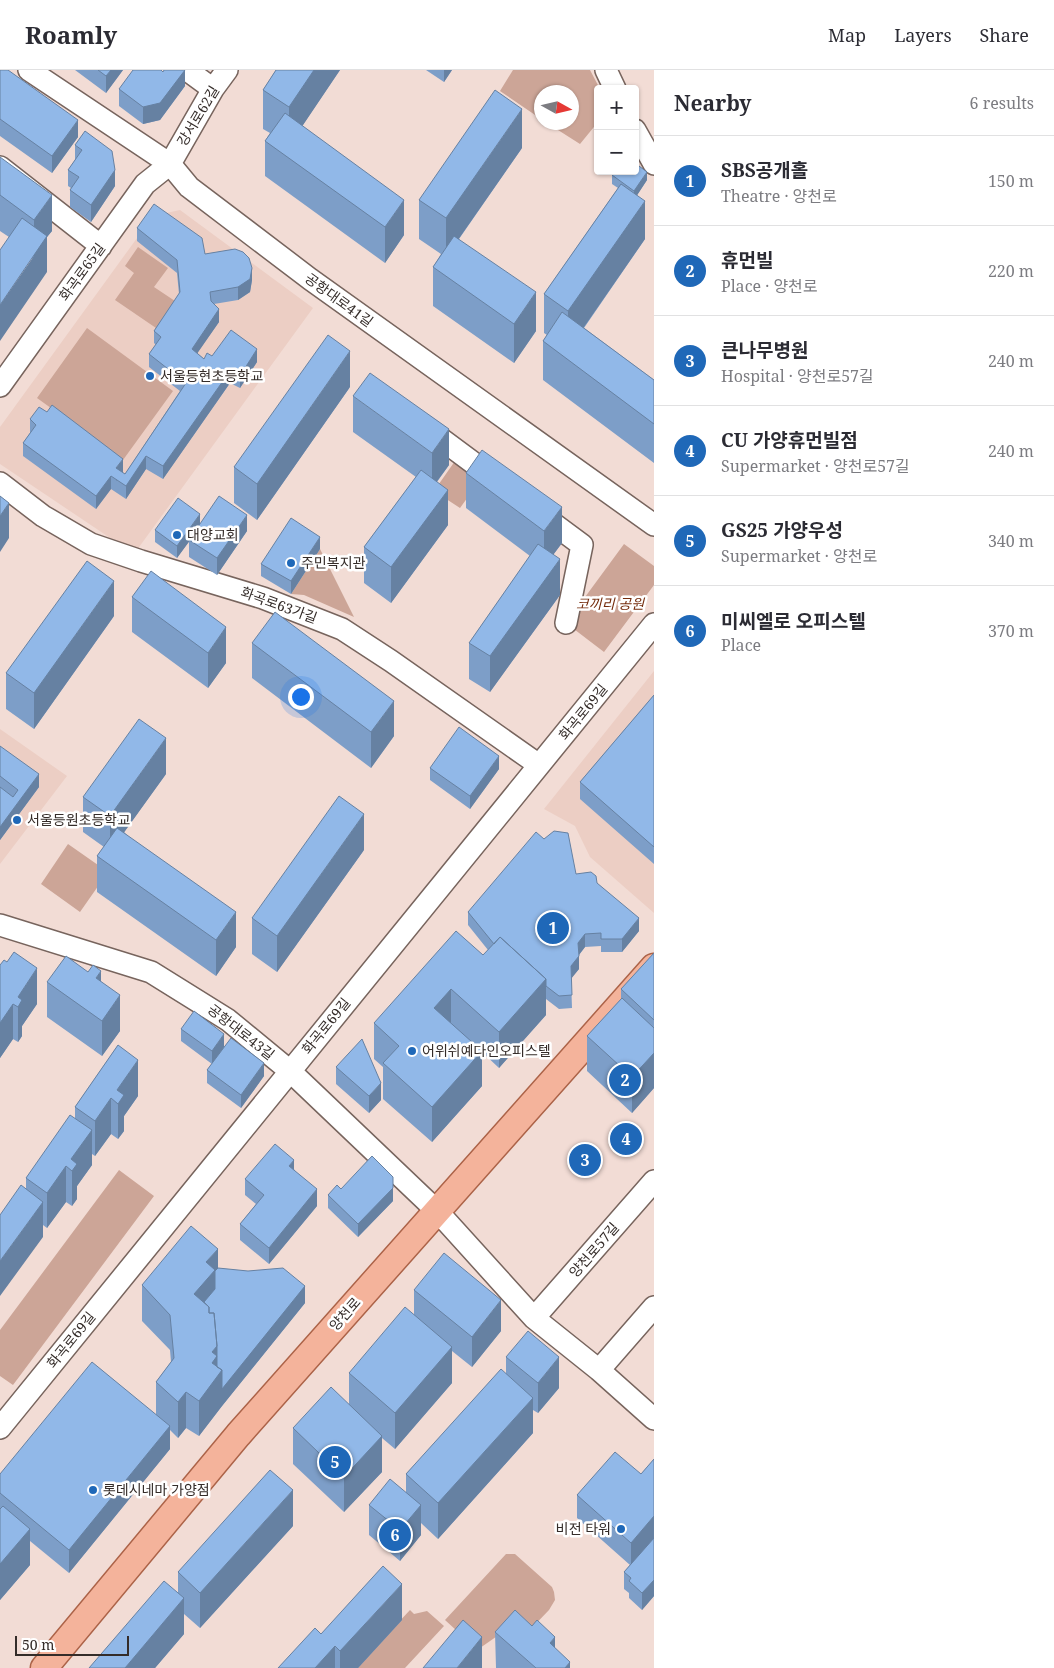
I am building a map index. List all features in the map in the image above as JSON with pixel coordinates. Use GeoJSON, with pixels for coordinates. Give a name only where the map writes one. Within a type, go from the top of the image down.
{"type":"FeatureCollection","features":[{"type":"Feature","properties":{"kind":"main road","name":"양천로"},"geometry":{"type":"LineString","coordinates":[[44,1668],[238,1435],[654,967]]}},
{"type":"Feature","properties":{"kind":"street","name":"공항대로41길"},"geometry":{"type":"LineString","coordinates":[[29,70],[170,164],[189,187],[310,279],[654,525]]}},
{"type":"Feature","properties":{"kind":"street"},"geometry":{"type":"LineString","coordinates":[[187,70],[213,89]]}},
{"type":"Feature","properties":{"kind":"street","name":"강서로62길"},"geometry":{"type":"LineString","coordinates":[[170,164],[213,89],[227,70]]}},
{"type":"Feature","properties":{"kind":"street"},"geometry":{"type":"LineString","coordinates":[[606,70],[613,85]]}},
{"type":"Feature","properties":{"kind":"street"},"geometry":{"type":"LineString","coordinates":[[639,137],[654,164]]}},
{"type":"Feature","properties":{"kind":"street","name":"화곡로65길"},"geometry":{"type":"LineString","coordinates":[[0,386],[145,184],[170,164]]}},
{"type":"Feature","properties":{"kind":"street"},"geometry":{"type":"LineString","coordinates":[[0,167],[101,246]]}},
{"type":"Feature","properties":{"kind":"street"},"geometry":{"type":"LineString","coordinates":[[409,414],[582,545],[566,623]]}},
{"type":"Feature","properties":{"kind":"street","name":"화곡로63가길"},"geometry":{"type":"LineString","coordinates":[[0,483],[44,516],[91,544],[263,598],[342,630],[399,666],[539,765]]}},
{"type":"Feature","properties":{"kind":"street","name":"화곡로69길"},"geometry":{"type":"LineString","coordinates":[[0,1428],[654,624]]}},
{"type":"Feature","properties":{"kind":"street","name":"공항대로43길"},"geometry":{"type":"LineString","coordinates":[[0,926],[151,972],[228,1020],[290,1070],[438,1212]]}},
{"type":"Feature","properties":{"kind":"street","name":"양천로57길"},"geometry":{"type":"LineString","coordinates":[[534,1318],[654,1181]]}},
{"type":"Feature","properties":{"kind":"street"},"geometry":{"type":"LineString","coordinates":[[438,1212],[534,1318],[599,1370],[654,1419]]}},
{"type":"Feature","properties":{"kind":"street"},"geometry":{"type":"LineString","coordinates":[[599,1370],[654,1307]]}},
{"type":"Feature","properties":{"kind":"shaded area","name":"서울등현초등학교"},"geometry":{"type":"Polygon","coordinates":[[[180,210],[313,308],[134,554],[0,464],[0,427],[153,216],[180,210]]]}},
{"type":"Feature","properties":{"kind":"shaded area"},"geometry":{"type":"Polygon","coordinates":[[[654,671],[654,913],[590,857],[575,826],[544,809],[654,671]]]}},
{"type":"Feature","properties":{"kind":"shaded area","name":"서울등원초등학교"},"geometry":{"type":"Polygon","coordinates":[[[0,729],[67,776],[0,864],[0,729]]]}},
{"type":"Feature","properties":{"kind":"green space"},"geometry":{"type":"Polygon","coordinates":[[[513,70],[590,70],[598,85],[594,85],[594,127],[580,144],[558,130],[579,130],[579,85],[534,85],[534,114],[500,91],[513,70]]]}},
{"type":"Feature","properties":{"kind":"green space"},"geometry":{"type":"Polygon","coordinates":[[[138,247],[168,268],[154,287],[175,301],[156,328],[115,300],[134,273],[125,266],[138,247]]]}},
{"type":"Feature","properties":{"kind":"green space"},"geometry":{"type":"Polygon","coordinates":[[[87,328],[173,391],[123,460],[37,398],[87,328]]]}},
{"type":"Feature","properties":{"kind":"green space"},"geometry":{"type":"Polygon","coordinates":[[[455,461],[481,479],[460,508],[434,491],[455,461]]]}},
{"type":"Feature","properties":{"kind":"green space","name":"코끼리 공원"},"geometry":{"type":"Polygon","coordinates":[[[624,544],[654,566],[654,585],[604,652],[566,623],[624,544]]]}},
{"type":"Feature","properties":{"kind":"green space"},"geometry":{"type":"Polygon","coordinates":[[[320,549],[354,617],[304,595],[291,594],[320,549]]]}},
{"type":"Feature","properties":{"kind":"green space"},"geometry":{"type":"Polygon","coordinates":[[[68,844],[108,872],[80,912],[41,884],[68,844]]]}},
{"type":"Feature","properties":{"kind":"green space"},"geometry":{"type":"Polygon","coordinates":[[[119,1170],[154,1196],[13,1385],[0,1376],[0,1330],[119,1170]]]}},
{"type":"Feature","properties":{"kind":"green space"},"geometry":{"type":"Polygon","coordinates":[[[506,1554],[515,1554],[552,1587],[555,1600],[549,1610],[525,1635],[503,1632],[480,1648],[469,1642],[445,1620],[506,1554]]]}},
{"type":"Feature","properties":{"kind":"green space"},"geometry":{"type":"Polygon","coordinates":[[[410,1610],[414,1614],[427,1611],[444,1626],[405,1668],[356,1668],[410,1610]]]}},
{"type":"Feature","properties":{"kind":"building"},"geometry":{"type":"Polygon","coordinates":[[[0,70],[8,70],[78,120],[52,156],[0,119],[0,70]]]}},
{"type":"Feature","properties":{"kind":"building"},"geometry":{"type":"Polygon","coordinates":[[[98,70],[111,70],[106,76],[98,70]]]}},
{"type":"Feature","properties":{"kind":"building"},"geometry":{"type":"Polygon","coordinates":[[[133,70],[161,70],[163,72],[164,70],[185,70],[160,103],[143,107],[119,89],[133,70]]]}},
{"type":"Feature","properties":{"kind":"building"},"geometry":{"type":"Polygon","coordinates":[[[276,70],[314,70],[289,107],[263,90],[276,70]]]}},
{"type":"Feature","properties":{"kind":"building"},"geometry":{"type":"Polygon","coordinates":[[[495,90],[522,109],[446,218],[419,200],[495,90]]]}},
{"type":"Feature","properties":{"kind":"building"},"geometry":{"type":"Polygon","coordinates":[[[285,113],[404,200],[385,227],[265,141],[285,113]]]}},
{"type":"Feature","properties":{"kind":"building"},"geometry":{"type":"Polygon","coordinates":[[[85,131],[112,151],[115,170],[91,205],[70,190],[79,177],[68,170],[82,150],[75,145],[85,131]]]}},
{"type":"Feature","properties":{"kind":"building"},"geometry":{"type":"Polygon","coordinates":[[[0,157],[52,195],[34,220],[0,195],[0,157]]]}},
{"type":"Feature","properties":{"kind":"building"},"geometry":{"type":"Polygon","coordinates":[[[639,166],[647,172],[634,191],[612,175],[639,175],[639,166]]]}},
{"type":"Feature","properties":{"kind":"building"},"geometry":{"type":"Polygon","coordinates":[[[621,184],[645,201],[568,311],[544,294],[621,184]]]}},
{"type":"Feature","properties":{"kind":"building"},"geometry":{"type":"Polygon","coordinates":[[[154,204],[202,238],[205,254],[235,249],[243,252],[249,258],[252,268],[250,279],[238,287],[210,292],[211,301],[219,309],[192,349],[204,359],[207,353],[212,356],[231,330],[257,349],[240,376],[230,371],[163,466],[146,456],[126,486],[111,476],[96,496],[23,443],[36,425],[30,419],[39,407],[47,412],[52,405],[123,459],[116,468],[125,474],[186,383],[149,354],[161,337],[154,331],[180,292],[177,260],[137,228],[154,204]]]}},
{"type":"Feature","properties":{"kind":"building"},"geometry":{"type":"Polygon","coordinates":[[[22,218],[47,236],[0,305],[0,250],[22,218]]]}},
{"type":"Feature","properties":{"kind":"building"},"geometry":{"type":"Polygon","coordinates":[[[454,236],[536,292],[514,324],[433,267],[454,236]]]}},
{"type":"Feature","properties":{"kind":"building"},"geometry":{"type":"Polygon","coordinates":[[[562,312],[654,380],[654,424],[543,341],[562,312]]]}},
{"type":"Feature","properties":{"kind":"building"},"geometry":{"type":"Polygon","coordinates":[[[328,335],[350,351],[257,484],[234,467],[328,335]]]}},
{"type":"Feature","properties":{"kind":"building"},"geometry":{"type":"Polygon","coordinates":[[[370,373],[449,429],[432,453],[353,396],[370,373]]]}},
{"type":"Feature","properties":{"kind":"building"},"geometry":{"type":"Polygon","coordinates":[[[482,450],[562,507],[544,531],[466,473],[482,450]]]}},
{"type":"Feature","properties":{"kind":"building"},"geometry":{"type":"Polygon","coordinates":[[[421,470],[448,490],[391,567],[364,547],[421,470]]]}},
{"type":"Feature","properties":{"kind":"building"},"geometry":{"type":"Polygon","coordinates":[[[0,496],[9,503],[0,516],[0,496]]]}},
{"type":"Feature","properties":{"kind":"building"},"geometry":{"type":"Polygon","coordinates":[[[219,496],[247,515],[217,558],[189,540],[219,496]]]}},
{"type":"Feature","properties":{"kind":"building"},"geometry":{"type":"Polygon","coordinates":[[[178,498],[200,514],[177,546],[155,530],[178,498]]]}},
{"type":"Feature","properties":{"kind":"building","name":"주민복지관"},"geometry":{"type":"Polygon","coordinates":[[[291,518],[320,537],[291,581],[261,564],[291,518]]]}},
{"type":"Feature","properties":{"kind":"building"},"geometry":{"type":"Polygon","coordinates":[[[538,544],[560,559],[490,656],[469,643],[538,544]]]}},
{"type":"Feature","properties":{"kind":"building"},"geometry":{"type":"Polygon","coordinates":[[[87,561],[114,581],[34,693],[6,673],[87,561]]]}},
{"type":"Feature","properties":{"kind":"building"},"geometry":{"type":"Polygon","coordinates":[[[151,571],[226,627],[208,653],[132,597],[151,571]]]}},
{"type":"Feature","properties":{"kind":"building"},"geometry":{"type":"Polygon","coordinates":[[[275,612],[394,701],[371,732],[252,643],[275,612]]]}},
{"type":"Feature","properties":{"kind":"building"},"geometry":{"type":"Polygon","coordinates":[[[654,695],[654,847],[580,782],[654,695]]]}},
{"type":"Feature","properties":{"kind":"building"},"geometry":{"type":"Polygon","coordinates":[[[139,719],[166,738],[110,816],[83,797],[139,719]]]}},
{"type":"Feature","properties":{"kind":"building"},"geometry":{"type":"Polygon","coordinates":[[[459,727],[499,756],[470,796],[430,768],[459,727]]]}},
{"type":"Feature","properties":{"kind":"building"},"geometry":{"type":"Polygon","coordinates":[[[0,746],[39,774],[0,827],[0,787],[13,797],[18,790],[0,776],[0,746]]]}},
{"type":"Feature","properties":{"kind":"building"},"geometry":{"type":"Polygon","coordinates":[[[339,796],[364,814],[277,936],[252,918],[339,796]]]}},
{"type":"Feature","properties":{"kind":"building"},"geometry":{"type":"Polygon","coordinates":[[[117,828],[236,912],[216,940],[97,856],[117,828]]]}},
{"type":"Feature","properties":{"kind":"building"},"geometry":{"type":"Polygon","coordinates":[[[554,831],[568,833],[576,874],[591,872],[596,876],[597,883],[639,918],[622,939],[601,939],[601,933],[585,934],[578,943],[579,956],[571,966],[572,995],[559,996],[546,986],[546,979],[500,937],[494,944],[468,912],[536,832],[544,839],[554,831]]]}},
{"type":"Feature","properties":{"kind":"building"},"geometry":{"type":"Polygon","coordinates":[[[456,931],[483,955],[500,937],[546,979],[499,1032],[451,989],[434,1008],[482,1051],[432,1107],[383,1063],[399,1046],[374,1023],[456,931]]]}},
{"type":"Feature","properties":{"kind":"building"},"geometry":{"type":"Polygon","coordinates":[[[14,952],[37,968],[18,997],[22,1000],[18,1007],[13,1004],[0,1023],[0,965],[4,960],[7,962],[14,952]]]}},
{"type":"Feature","properties":{"kind":"building"},"geometry":{"type":"Polygon","coordinates":[[[654,953],[654,1020],[621,989],[654,953]]]}},
{"type":"Feature","properties":{"kind":"building"},"geometry":{"type":"Polygon","coordinates":[[[66,956],[88,972],[93,965],[101,971],[96,978],[120,995],[102,1021],[47,982],[66,956]]]}},
{"type":"Feature","properties":{"kind":"building"},"geometry":{"type":"Polygon","coordinates":[[[622,998],[654,1028],[654,1053],[632,1077],[587,1036],[622,998]]]}},
{"type":"Feature","properties":{"kind":"building"},"geometry":{"type":"Polygon","coordinates":[[[194,1011],[224,1034],[212,1051],[181,1029],[194,1011]]]}},
{"type":"Feature","properties":{"kind":"building"},"geometry":{"type":"Polygon","coordinates":[[[231,1038],[264,1063],[241,1095],[207,1070],[231,1038]]]}},
{"type":"Feature","properties":{"kind":"building"},"geometry":{"type":"Polygon","coordinates":[[[362,1039],[381,1083],[369,1096],[336,1067],[362,1039]]]}},
{"type":"Feature","properties":{"kind":"building"},"geometry":{"type":"Polygon","coordinates":[[[118,1045],[138,1060],[117,1090],[124,1095],[118,1104],[111,1098],[95,1121],[75,1107],[118,1045]]]}},
{"type":"Feature","properties":{"kind":"building"},"geometry":{"type":"Polygon","coordinates":[[[70,1115],[92,1130],[71,1159],[77,1164],[72,1171],[66,1166],[47,1193],[26,1178],[70,1115]]]}},
{"type":"Feature","properties":{"kind":"building"},"geometry":{"type":"Polygon","coordinates":[[[275,1144],[294,1160],[289,1166],[317,1189],[269,1248],[240,1224],[264,1195],[245,1179],[275,1144]]]}},
{"type":"Feature","properties":{"kind":"building"},"geometry":{"type":"Polygon","coordinates":[[[372,1156],[393,1177],[393,1188],[358,1224],[328,1195],[337,1185],[341,1189],[372,1156]]]}},
{"type":"Feature","properties":{"kind":"building"},"geometry":{"type":"Polygon","coordinates":[[[21,1185],[43,1202],[0,1261],[0,1215],[21,1185]]]}},
{"type":"Feature","properties":{"kind":"building"},"geometry":{"type":"Polygon","coordinates":[[[191,1226],[218,1249],[206,1262],[215,1270],[194,1294],[209,1307],[209,1313],[214,1313],[217,1346],[212,1352],[217,1356],[212,1363],[222,1370],[199,1401],[186,1392],[178,1402],[156,1382],[174,1358],[170,1315],[142,1285],[191,1226]]]}},
{"type":"Feature","properties":{"kind":"building"},"geometry":{"type":"Polygon","coordinates":[[[444,1253],[501,1300],[472,1337],[414,1290],[444,1253]]]}},
{"type":"Feature","properties":{"kind":"building"},"geometry":{"type":"Polygon","coordinates":[[[218,1268],[248,1271],[283,1268],[305,1286],[222,1389],[222,1370],[217,1367],[214,1313],[209,1313],[209,1307],[204,1302],[215,1289],[215,1271],[218,1268]]]}},
{"type":"Feature","properties":{"kind":"building"},"geometry":{"type":"Polygon","coordinates":[[[405,1307],[452,1347],[395,1413],[349,1373],[405,1307]]]}},
{"type":"Feature","properties":{"kind":"building"},"geometry":{"type":"Polygon","coordinates":[[[528,1331],[559,1357],[538,1383],[506,1357],[528,1331]]]}},
{"type":"Feature","properties":{"kind":"building"},"geometry":{"type":"Polygon","coordinates":[[[92,1362],[170,1426],[69,1550],[0,1493],[0,1474],[92,1362]]]}},
{"type":"Feature","properties":{"kind":"building"},"geometry":{"type":"Polygon","coordinates":[[[501,1369],[533,1398],[438,1503],[406,1474],[501,1369]]]}},
{"type":"Feature","properties":{"kind":"building"},"geometry":{"type":"Polygon","coordinates":[[[331,1387],[382,1436],[344,1477],[293,1428],[331,1387]]]}},
{"type":"Feature","properties":{"kind":"building","name":"비전 타워"},"geometry":{"type":"Polygon","coordinates":[[[615,1452],[641,1474],[654,1459],[654,1516],[631,1543],[577,1495],[615,1452]]]}},
{"type":"Feature","properties":{"kind":"building"},"geometry":{"type":"Polygon","coordinates":[[[270,1470],[293,1490],[200,1593],[178,1572],[270,1470]]]}},
{"type":"Feature","properties":{"kind":"building"},"geometry":{"type":"Polygon","coordinates":[[[390,1479],[421,1505],[400,1530],[369,1505],[390,1479]]]}},
{"type":"Feature","properties":{"kind":"building"},"geometry":{"type":"Polygon","coordinates":[[[3,1506],[30,1529],[0,1564],[0,1509],[3,1506]]]}},
{"type":"Feature","properties":{"kind":"building"},"geometry":{"type":"Polygon","coordinates":[[[654,1538],[654,1580],[642,1593],[629,1581],[631,1578],[624,1572],[654,1538]]]}},
{"type":"Feature","properties":{"kind":"building"},"geometry":{"type":"Polygon","coordinates":[[[383,1566],[402,1584],[340,1651],[335,1646],[315,1668],[278,1668],[315,1628],[321,1634],[383,1566]]]}},
{"type":"Feature","properties":{"kind":"building"},"geometry":{"type":"Polygon","coordinates":[[[164,1581],[184,1598],[125,1668],[89,1668],[164,1581]]]}},
{"type":"Feature","properties":{"kind":"building"},"geometry":{"type":"Polygon","coordinates":[[[515,1610],[532,1626],[537,1620],[555,1637],[550,1643],[570,1662],[565,1668],[536,1668],[495,1632],[515,1610]]]}},
{"type":"Feature","properties":{"kind":"building"},"geometry":{"type":"Polygon","coordinates":[[[463,1620],[482,1637],[457,1668],[423,1668],[463,1620]]]}},
{"type":"Feature","properties":{"kind":"place","name":"서울등현초등학교"},"geometry":{"type":"Point","coordinates":[150,376]}},
{"type":"Feature","properties":{"kind":"place","name":"대양교회"},"geometry":{"type":"Point","coordinates":[177,535]}},
{"type":"Feature","properties":{"kind":"place","name":"주민복지관"},"geometry":{"type":"Point","coordinates":[291,563]}},
{"type":"Feature","properties":{"kind":"place","name":"서울등원초등학교"},"geometry":{"type":"Point","coordinates":[17,820]}},
{"type":"Feature","properties":{"kind":"place","name":"SBS공개홀"},"geometry":{"type":"Point","coordinates":[553,928]}},
{"type":"Feature","properties":{"kind":"place","name":"어위쉬예다인오피스텔"},"geometry":{"type":"Point","coordinates":[412,1051]}},
{"type":"Feature","properties":{"kind":"place","name":"휴먼빌"},"geometry":{"type":"Point","coordinates":[625,1080]}},
{"type":"Feature","properties":{"kind":"place","name":"CU 가양휴먼빌점"},"geometry":{"type":"Point","coordinates":[626,1139]}},
{"type":"Feature","properties":{"kind":"place","name":"큰나무병원"},"geometry":{"type":"Point","coordinates":[585,1160]}},
{"type":"Feature","properties":{"kind":"place","name":"GS25 가양우성"},"geometry":{"type":"Point","coordinates":[335,1462]}},
{"type":"Feature","properties":{"kind":"place","name":"롯데시네마 가양점"},"geometry":{"type":"Point","coordinates":[93,1490]}},
{"type":"Feature","properties":{"kind":"place","name":"비전 타워"},"geometry":{"type":"Point","coordinates":[621,1529]}},
{"type":"Feature","properties":{"kind":"place","name":"미씨엘로 오피스텔"},"geometry":{"type":"Point","coordinates":[395,1535]}}]}
